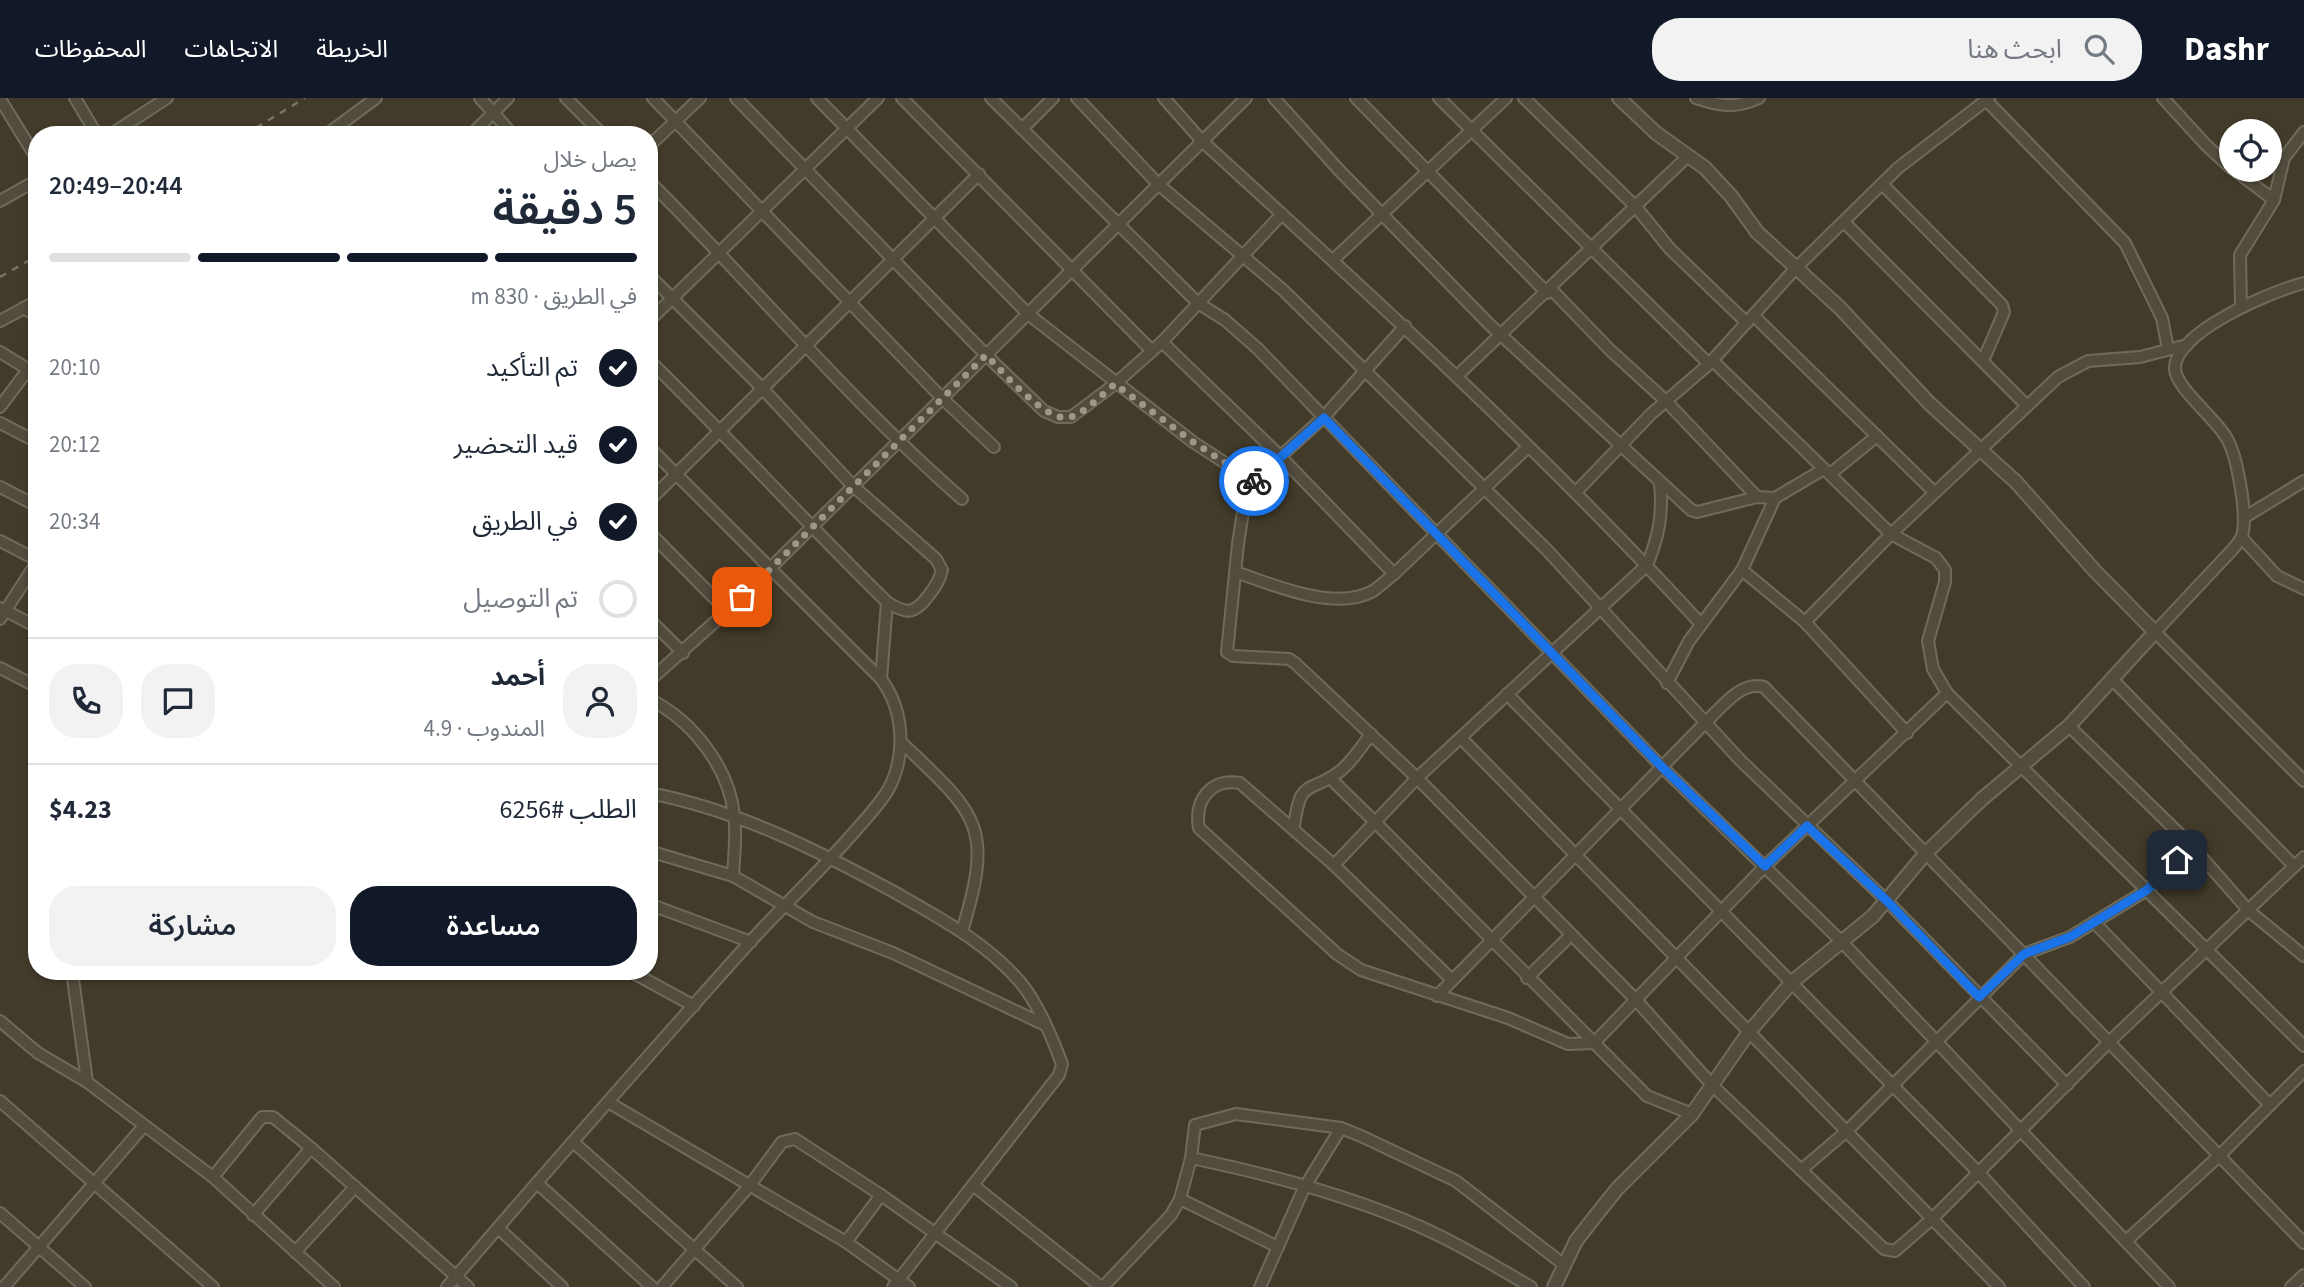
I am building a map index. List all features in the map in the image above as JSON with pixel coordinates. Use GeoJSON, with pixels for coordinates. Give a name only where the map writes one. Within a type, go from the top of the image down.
{"type":"FeatureCollection","features":[{"type":"Feature","properties":{"kind":"street"},"geometry":{"type":"LineString","coordinates":[[75,98],[92,126]]}},
{"type":"Feature","properties":{"kind":"street"},"geometry":{"type":"LineString","coordinates":[[341,126],[376,98]]}},
{"type":"Feature","properties":{"kind":"street"},"geometry":{"type":"LineString","coordinates":[[480,98],[504,126]]}},
{"type":"Feature","properties":{"kind":"street"},"geometry":{"type":"LineString","coordinates":[[480,126],[508,98]]}},
{"type":"Feature","properties":{"kind":"street"},"geometry":{"type":"LineString","coordinates":[[566,98],[594,126]]}},
{"type":"Feature","properties":{"kind":"street"},"geometry":{"type":"LineString","coordinates":[[653,98],[942,398],[994,447]]}},
{"type":"Feature","properties":{"kind":"street"},"geometry":{"type":"LineString","coordinates":[[658,138],[700,98]]}},
{"type":"Feature","properties":{"kind":"street"},"geometry":{"type":"LineString","coordinates":[[736,98],[804,171],[986,355],[1044,411],[1058,417],[1071,417],[1115,384],[1162,342],[1282,214]]}},
{"type":"Feature","properties":{"kind":"street"},"geometry":{"type":"LineString","coordinates":[[817,98],[1028,314],[1193,442],[1253,481]]}},
{"type":"Feature","properties":{"kind":"street"},"geometry":{"type":"LineString","coordinates":[[658,313],[878,98]]}},
{"type":"Feature","properties":{"kind":"street"},"geometry":{"type":"LineString","coordinates":[[902,98],[1152,351]]}},
{"type":"Feature","properties":{"kind":"street"},"geometry":{"type":"LineString","coordinates":[[991,98],[1198,303],[1225,320],[1256,348],[1662,767],[1842,942],[2169,1287]]}},
{"type":"Feature","properties":{"kind":"street"},"geometry":{"type":"LineString","coordinates":[[1022,129],[1053,98]]}},
{"type":"Feature","properties":{"kind":"street"},"geometry":{"type":"LineString","coordinates":[[1077,98],[1158,184],[1244,256],[1485,489],[1547,551],[1705,723],[1807,826],[1888,902],[2067,1085]]}},
{"type":"Feature","properties":{"kind":"street"},"geometry":{"type":"LineString","coordinates":[[1164,98],[1202,141],[1458,375],[1528,447],[1577,491],[1701,624]]}},
{"type":"Feature","properties":{"kind":"street"},"geometry":{"type":"LineString","coordinates":[[658,674],[727,611],[1246,98]]}},
{"type":"Feature","properties":{"kind":"street"},"geometry":{"type":"LineString","coordinates":[[1274,98],[1503,335],[1623,445],[1660,483],[1697,512],[1757,497],[1775,498],[1827,471],[1877,436]]}},
{"type":"Feature","properties":{"kind":"street"},"geometry":{"type":"LineString","coordinates":[[1356,98],[1549,291],[1666,401],[1757,497]]}},
{"type":"Feature","properties":{"kind":"street"},"geometry":{"type":"LineString","coordinates":[[1439,98],[1592,249],[1891,534],[1936,558],[1945,570],[1945,582],[1928,641],[1933,669],[1947,693],[2304,1046]]}},
{"type":"Feature","properties":{"kind":"street"},"geometry":{"type":"LineString","coordinates":[[1333,260],[1506,98]]}},
{"type":"Feature","properties":{"kind":"street"},"geometry":{"type":"LineString","coordinates":[[1524,98],[1636,207],[1670,249],[1751,319],[1934,492]]}},
{"type":"Feature","properties":{"kind":"street"},"geometry":{"type":"LineString","coordinates":[[1619,98],[1656,133],[1705,168],[1731,196],[1757,232],[1840,309],[1930,404],[2016,482],[2095,571],[2304,781]]}},
{"type":"Feature","properties":{"kind":"street"},"geometry":{"type":"LineString","coordinates":[[1696,98],[1741,107],[1759,98]]}},
{"type":"Feature","properties":{"kind":"street"},"geometry":{"type":"LineString","coordinates":[[2163,98],[2219,157]]}},
{"type":"Feature","properties":{"kind":"street"},"geometry":{"type":"LineString","coordinates":[[0,99],[4,113],[28,146]]}},
{"type":"Feature","properties":{"kind":"street"},"geometry":{"type":"LineString","coordinates":[[1577,491],[1666,401],[1711,362],[1796,268],[1898,168],[1988,99],[2125,243],[2162,318],[2168,349]]}},
{"type":"Feature","properties":{"kind":"street"},"geometry":{"type":"LineString","coordinates":[[123,126],[160,100]]}},
{"type":"Feature","properties":{"kind":"street"},"geometry":{"type":"LineString","coordinates":[[2241,306],[2240,255],[2274,200],[2284,158],[2304,132]]}},
{"type":"Feature","properties":{"kind":"street"},"geometry":{"type":"LineString","coordinates":[[1458,375],[1688,156]]}},
{"type":"Feature","properties":{"kind":"street"},"geometry":{"type":"LineString","coordinates":[[658,491],[890,259],[979,174]]}},
{"type":"Feature","properties":{"kind":"street"},"geometry":{"type":"LineString","coordinates":[[2250,182],[2274,200]]}},
{"type":"Feature","properties":{"kind":"street"},"geometry":{"type":"LineString","coordinates":[[1882,184],[2003,305],[2002,319],[1983,361]]}},
{"type":"Feature","properties":{"kind":"street"},"geometry":{"type":"LineString","coordinates":[[0,201],[28,185]]}},
{"type":"Feature","properties":{"kind":"street"},"geometry":{"type":"LineString","coordinates":[[658,190],[720,252],[897,442],[962,499]]}},
{"type":"Feature","properties":{"kind":"street"},"geometry":{"type":"LineString","coordinates":[[1844,222],[2026,405]]}},
{"type":"Feature","properties":{"kind":"street"},"geometry":{"type":"LineString","coordinates":[[1805,622],[1934,492],[2026,405],[2075,366],[2088,361],[2140,357],[2187,345],[2241,306],[2304,283]]}},
{"type":"Feature","properties":{"kind":"street"},"geometry":{"type":"LineString","coordinates":[[658,284],[762,388],[853,486],[936,559],[943,570],[940,580],[919,608],[911,612],[901,611],[887,602],[658,369]]}},
{"type":"Feature","properties":{"kind":"street"},"geometry":{"type":"LineString","coordinates":[[0,321],[28,306]]}},
{"type":"Feature","properties":{"kind":"street"},"geometry":{"type":"LineString","coordinates":[[23,308],[28,311]]}},
{"type":"Feature","properties":{"kind":"street"},"geometry":{"type":"LineString","coordinates":[[1405,326],[1324,418],[1253,481],[1245,499],[1227,652],[1233,656],[1289,659],[1295,663],[1417,778],[1636,1000],[1713,1086],[1889,1251],[1895,1251],[1933,1218],[2108,1043],[2304,856]]}},
{"type":"Feature","properties":{"kind":"street"},"geometry":{"type":"LineString","coordinates":[[1162,342],[1280,456],[1394,574]]}},
{"type":"Feature","properties":{"kind":"street"},"geometry":{"type":"LineString","coordinates":[[1554,1287],[1576,1241],[1617,1189],[1692,1114],[1749,1032],[1791,983],[1888,902],[1926,853],[1982,799],[2069,726],[2212,574],[2242,538],[2245,517],[2227,438],[2179,382],[2175,368],[2187,345]]}},
{"type":"Feature","properties":{"kind":"street"},"geometry":{"type":"LineString","coordinates":[[0,352],[28,370]]}},
{"type":"Feature","properties":{"kind":"street"},"geometry":{"type":"LineString","coordinates":[[0,407],[28,377]]}},
{"type":"Feature","properties":{"kind":"street"},"geometry":{"type":"LineString","coordinates":[[0,423],[28,437]]}},
{"type":"Feature","properties":{"kind":"street"},"geometry":{"type":"LineString","coordinates":[[1236,572],[1298,593],[1324,597],[1371,592],[1394,574],[1528,447]]}},
{"type":"Feature","properties":{"kind":"street"},"geometry":{"type":"LineString","coordinates":[[447,1287],[608,1102],[831,857],[888,790],[898,766],[901,742],[892,694],[881,679],[658,456]]}},
{"type":"Feature","properties":{"kind":"street"},"geometry":{"type":"LineString","coordinates":[[2245,517],[2304,481]]}},
{"type":"Feature","properties":{"kind":"street"},"geometry":{"type":"LineString","coordinates":[[1334,865],[1417,778],[1647,565],[1660,533],[1663,513],[1660,483]]}},
{"type":"Feature","properties":{"kind":"street"},"geometry":{"type":"LineString","coordinates":[[0,487],[28,501]]}},
{"type":"Feature","properties":{"kind":"street"},"geometry":{"type":"LineString","coordinates":[[1667,683],[1701,624],[1742,570],[1775,498]]}},
{"type":"Feature","properties":{"kind":"street"},"geometry":{"type":"LineString","coordinates":[[2242,538],[2277,576],[2304,589]]}},
{"type":"Feature","properties":{"kind":"street"},"geometry":{"type":"LineString","coordinates":[[0,541],[28,556]]}},
{"type":"Feature","properties":{"kind":"street"},"geometry":{"type":"LineString","coordinates":[[658,541],[727,611]]}},
{"type":"Feature","properties":{"kind":"street"},"geometry":{"type":"LineString","coordinates":[[1742,570],[1805,622],[1908,733]]}},
{"type":"Feature","properties":{"kind":"street"},"geometry":{"type":"LineString","coordinates":[[28,574],[2,613],[28,623]]}},
{"type":"Feature","properties":{"kind":"street"},"geometry":{"type":"LineString","coordinates":[[881,679],[887,602]]}},
{"type":"Feature","properties":{"kind":"street"},"geometry":{"type":"LineString","coordinates":[[658,627],[683,653]]}},
{"type":"Feature","properties":{"kind":"street"},"geometry":{"type":"LineString","coordinates":[[0,667],[28,682]]}},
{"type":"Feature","properties":{"kind":"street"},"geometry":{"type":"LineString","coordinates":[[2113,680],[2294,866]]}},
{"type":"Feature","properties":{"kind":"street"},"geometry":{"type":"LineString","coordinates":[[1437,996],[1705,723],[1742,689],[1755,684],[1764,687],[1857,779],[2108,1043],[2304,1243]]}},
{"type":"Feature","properties":{"kind":"street"},"geometry":{"type":"LineString","coordinates":[[1452,980],[1294,826],[1240,783],[1227,780],[1211,787],[1196,812],[1199,828],[1337,954],[1361,970],[1508,1018],[1568,1044],[1594,1043],[1765,866],[1908,733],[1947,693]]}},
{"type":"Feature","properties":{"kind":"street"},"geometry":{"type":"LineString","coordinates":[[1507,694],[1891,1087],[1979,1173],[2084,1287]]}},
{"type":"Feature","properties":{"kind":"street"},"geometry":{"type":"LineString","coordinates":[[658,705],[673,715],[711,754],[722,772],[734,814],[733,876]]}},
{"type":"Feature","properties":{"kind":"street"},"geometry":{"type":"LineString","coordinates":[[2069,726],[2192,846],[2249,911],[2304,956]]}},
{"type":"Feature","properties":{"kind":"street"},"geometry":{"type":"LineString","coordinates":[[1294,826],[1297,803],[1303,792],[1342,770],[1371,734]]}},
{"type":"Feature","properties":{"kind":"street"},"geometry":{"type":"LineString","coordinates":[[1461,738],[1999,1287]]}},
{"type":"Feature","properties":{"kind":"street"},"geometry":{"type":"LineString","coordinates":[[901,742],[948,788],[969,813],[975,828],[979,860],[974,893],[962,931]]}},
{"type":"Feature","properties":{"kind":"street"},"geometry":{"type":"LineString","coordinates":[[1330,778],[1647,1096],[1692,1114]]}},
{"type":"Feature","properties":{"kind":"street"},"geometry":{"type":"LineString","coordinates":[[658,795],[734,814],[831,857],[962,931],[1021,983],[1045,1025],[1062,1064],[1059,1075],[896,1283]]}},
{"type":"Feature","properties":{"kind":"street"},"geometry":{"type":"LineString","coordinates":[[1801,1170],[1847,1131],[2024,954],[2070,937],[2147,890],[2192,846]]}},
{"type":"Feature","properties":{"kind":"street"},"geometry":{"type":"LineString","coordinates":[[658,854],[733,876],[784,907],[893,953],[1045,1025]]}},
{"type":"Feature","properties":{"kind":"street"},"geometry":{"type":"LineString","coordinates":[[658,907],[751,942]]}},
{"type":"Feature","properties":{"kind":"street"},"geometry":{"type":"LineString","coordinates":[[2094,922],[2164,991],[2270,1105]]}},
{"type":"Feature","properties":{"kind":"street"},"geometry":{"type":"LineString","coordinates":[[1527,978],[1571,935]]}},
{"type":"Feature","properties":{"kind":"street"},"geometry":{"type":"LineString","coordinates":[[73,980],[75,1012],[88,1082]]}},
{"type":"Feature","properties":{"kind":"street"},"geometry":{"type":"LineString","coordinates":[[646,980],[694,1006]]}},
{"type":"Feature","properties":{"kind":"street"},"geometry":{"type":"LineString","coordinates":[[0,1021],[38,1053],[88,1082],[143,1127],[213,1177],[334,1287]]}},
{"type":"Feature","properties":{"kind":"street"},"geometry":{"type":"LineString","coordinates":[[2126,1241],[2219,1156],[2304,1071]]}},
{"type":"Feature","properties":{"kind":"street"},"geometry":{"type":"LineString","coordinates":[[0,1101],[213,1287]]}},
{"type":"Feature","properties":{"kind":"street"},"geometry":{"type":"LineString","coordinates":[[608,1102],[846,1242],[896,1283],[909,1287]]}},
{"type":"Feature","properties":{"kind":"street"},"geometry":{"type":"LineString","coordinates":[[973,1185],[1102,1287],[1171,1215],[1180,1199],[1191,1158],[1195,1125],[1236,1114],[1341,1128],[1456,1181],[1563,1264]]}},
{"type":"Feature","properties":{"kind":"street"},"geometry":{"type":"LineString","coordinates":[[213,1177],[262,1117],[273,1117],[468,1287]]}},
{"type":"Feature","properties":{"kind":"street"},"geometry":{"type":"LineString","coordinates":[[4,1287],[143,1127]]}},
{"type":"Feature","properties":{"kind":"street"},"geometry":{"type":"LineString","coordinates":[[1260,1287],[1304,1188],[1341,1128]]}},
{"type":"Feature","properties":{"kind":"street"},"geometry":{"type":"LineString","coordinates":[[663,1287],[750,1185],[782,1142],[788,1139],[795,1139],[881,1195],[1011,1287]]}},
{"type":"Feature","properties":{"kind":"street"},"geometry":{"type":"LineString","coordinates":[[573,1142],[737,1287]]}},
{"type":"Feature","properties":{"kind":"street"},"geometry":{"type":"LineString","coordinates":[[253,1215],[311,1148]]}},
{"type":"Feature","properties":{"kind":"street"},"geometry":{"type":"LineString","coordinates":[[1191,1158],[1304,1188],[1409,1223],[1442,1237],[1531,1287]]}},
{"type":"Feature","properties":{"kind":"street"},"geometry":{"type":"LineString","coordinates":[[537,1183],[652,1287]]}},
{"type":"Feature","properties":{"kind":"street"},"geometry":{"type":"LineString","coordinates":[[295,1252],[355,1187]]}},
{"type":"Feature","properties":{"kind":"street"},"geometry":{"type":"LineString","coordinates":[[846,1242],[881,1195]]}},
{"type":"Feature","properties":{"kind":"street"},"geometry":{"type":"LineString","coordinates":[[1180,1199],[1278,1247]]}},
{"type":"Feature","properties":{"kind":"street"},"geometry":{"type":"LineString","coordinates":[[0,1213],[85,1287]]}},
{"type":"Feature","properties":{"kind":"street"},"geometry":{"type":"LineString","coordinates":[[498,1228],[562,1287]]}},
{"type":"Feature","properties":{"kind":"street"},"geometry":{"type":"LineString","coordinates":[[2291,1287],[2304,1275]]}},
{"type":"Feature","properties":{"kind":"railway"},"geometry":{"type":"LineString","coordinates":[[259,126],[305,98]]}},
{"type":"Feature","properties":{"kind":"railway"},"geometry":{"type":"LineString","coordinates":[[0,277],[28,261]]}},
{"type":"Feature","properties":{"kind":"way so far"},"geometry":{"type":"LineString","coordinates":[[742,597],[986,355],[1044,411],[1058,417],[1071,417],[1115,384],[1193,442],[1254,481]]}},
{"type":"Feature","properties":{"kind":"route"},"geometry":{"type":"LineString","coordinates":[[1254,481],[1324,418],[1662,767],[1765,866],[1807,826],[1888,902],[1979,997],[2024,954],[2070,937],[2147,890],[2177,860]]}}]}
